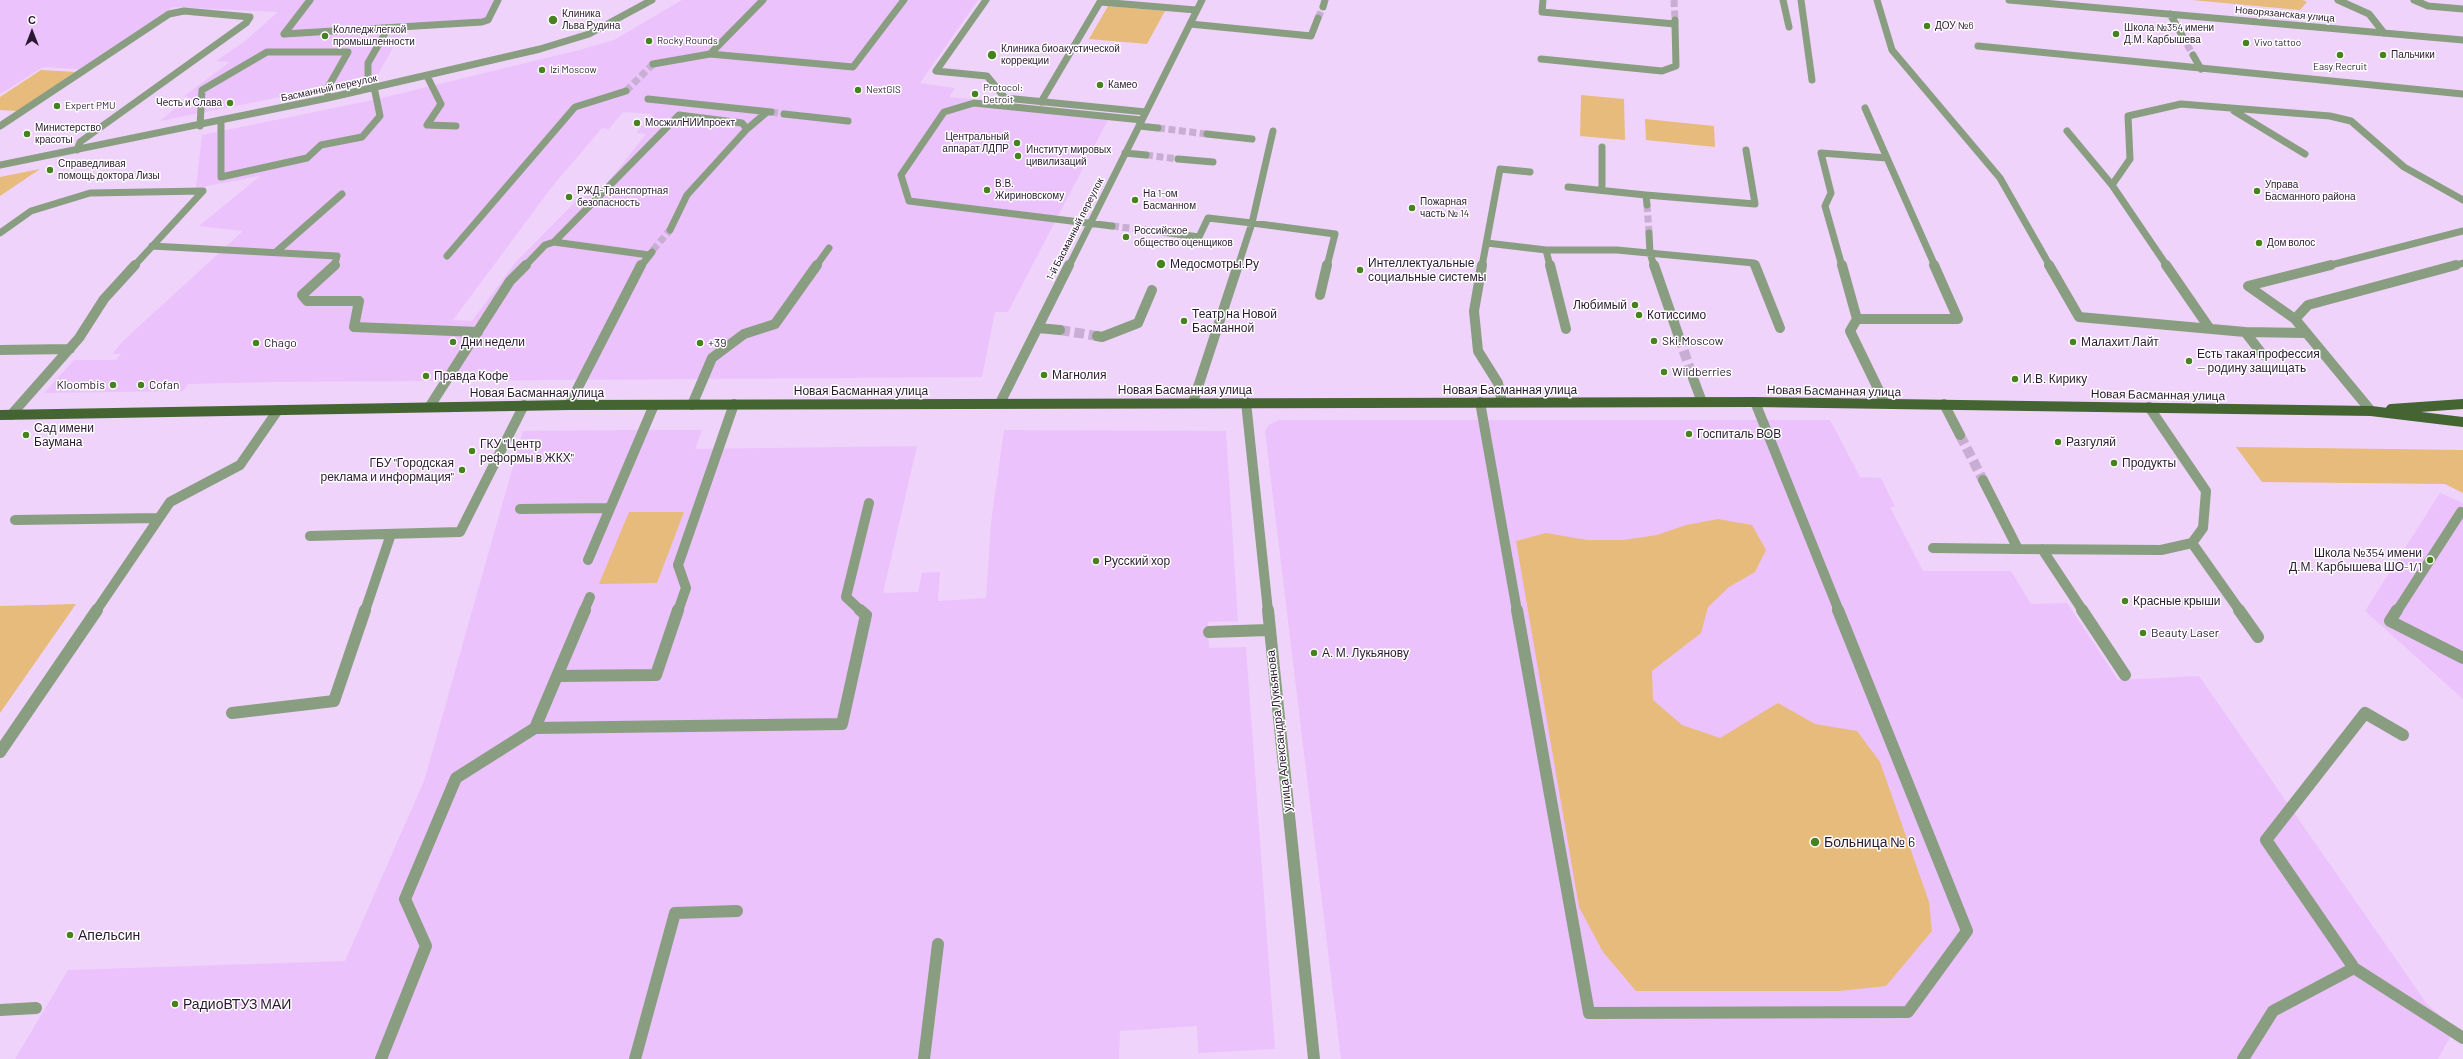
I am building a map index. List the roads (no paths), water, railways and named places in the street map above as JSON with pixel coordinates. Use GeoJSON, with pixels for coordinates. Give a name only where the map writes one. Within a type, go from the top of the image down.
{"type":"FeatureCollection","features":[{"type":"Feature","properties":{"kind":"main road","name":"Новая Басманная улица"},"geometry":{"type":"LineString","coordinates":[[0,415],[430,406],[734,404],[1755,402],[2371,411],[2463,404]]}},
{"type":"Feature","properties":{"kind":"main road","name":"Новая Басманная улица"},"geometry":{"type":"LineString","coordinates":[[2371,411],[2463,422]]}},
{"type":"Feature","properties":{"kind":"street"},"geometry":{"type":"LineString","coordinates":[[310,0],[284,34],[482,22],[488,20],[498,0]]}},
{"type":"Feature","properties":{"kind":"street","name":"Басманный переулок"},"geometry":{"type":"LineString","coordinates":[[0,166],[200,126],[375,88],[569,42],[605,27],[652,0]]}},
{"type":"Feature","properties":{"kind":"street"},"geometry":{"type":"LineString","coordinates":[[710,54],[763,0]]}},
{"type":"Feature","properties":{"kind":"street"},"geometry":{"type":"LineString","coordinates":[[653,64],[710,54],[852,67],[904,0]]}},
{"type":"Feature","properties":{"kind":"street"},"geometry":{"type":"LineString","coordinates":[[986,0],[936,71],[987,76],[1005,98],[1146,112]]}},
{"type":"Feature","properties":{"kind":"street","name":"1-й Басманный переулок"},"geometry":{"type":"LineString","coordinates":[[1000,403],[1202,0]]}},
{"type":"Feature","properties":{"kind":"street"},"geometry":{"type":"LineString","coordinates":[[1541,59],[1662,71],[1676,66],[1675,22],[1542,12],[1543,0]]}},
{"type":"Feature","properties":{"kind":"street"},"geometry":{"type":"LineString","coordinates":[[1784,0],[1789,27]]}},
{"type":"Feature","properties":{"kind":"street"},"geometry":{"type":"LineString","coordinates":[[1801,0],[1812,80]]}},
{"type":"Feature","properties":{"kind":"street"},"geometry":{"type":"LineString","coordinates":[[1877,0],[1892,50],[2000,178],[2079,317],[2245,332],[2306,333]]}},
{"type":"Feature","properties":{"kind":"street","name":"Новорязанская улица"},"geometry":{"type":"LineString","coordinates":[[2009,0],[2463,40]]}},
{"type":"Feature","properties":{"kind":"street"},"geometry":{"type":"LineString","coordinates":[[2086,0],[2089,7]]}},
{"type":"Feature","properties":{"kind":"street"},"geometry":{"type":"LineString","coordinates":[[2339,0],[2369,14],[2384,33]]}},
{"type":"Feature","properties":{"kind":"street"},"geometry":{"type":"LineString","coordinates":[[2414,0],[2428,6],[2463,9]]}},
{"type":"Feature","properties":{"kind":"street"},"geometry":{"type":"LineString","coordinates":[[1041,102],[1100,1],[1196,10]]}},
{"type":"Feature","properties":{"kind":"street"},"geometry":{"type":"LineString","coordinates":[[0,126],[169,14],[184,11],[246,15],[250,17],[246,23],[80,142],[77,150]]}},
{"type":"Feature","properties":{"kind":"street"},"geometry":{"type":"LineString","coordinates":[[2170,14],[2182,35]]}},
{"type":"Feature","properties":{"kind":"street"},"geometry":{"type":"LineString","coordinates":[[1190,24],[1311,36],[1318,18]]}},
{"type":"Feature","properties":{"kind":"street"},"geometry":{"type":"LineString","coordinates":[[221,121],[221,177],[307,158],[321,145],[362,136],[380,116],[373,82],[368,80],[368,63],[388,28]]}},
{"type":"Feature","properties":{"kind":"street"},"geometry":{"type":"LineString","coordinates":[[1978,46],[2463,94]]}},
{"type":"Feature","properties":{"kind":"street"},"geometry":{"type":"LineString","coordinates":[[200,126],[202,90],[266,52],[348,52],[327,89],[328,98]]}},
{"type":"Feature","properties":{"kind":"street"},"geometry":{"type":"LineString","coordinates":[[2193,55],[2201,69]]}},
{"type":"Feature","properties":{"kind":"street"},"geometry":{"type":"LineString","coordinates":[[427,76],[442,104],[427,125],[456,126]]}},
{"type":"Feature","properties":{"kind":"street"},"geometry":{"type":"LineString","coordinates":[[447,256],[575,107],[626,91]]}},
{"type":"Feature","properties":{"kind":"street"},"geometry":{"type":"LineString","coordinates":[[648,100],[769,112],[747,129],[687,195],[670,230]]}},
{"type":"Feature","properties":{"kind":"street"},"geometry":{"type":"LineString","coordinates":[[1112,226],[909,201],[901,175],[944,112],[974,103],[1140,123],[1158,128]]}},
{"type":"Feature","properties":{"kind":"street"},"geometry":{"type":"LineString","coordinates":[[2112,185],[2130,159],[2128,116],[2181,104],[2232,110],[2330,116],[2351,121],[2404,167],[2463,200]]}},
{"type":"Feature","properties":{"kind":"street"},"geometry":{"type":"LineString","coordinates":[[1857,319],[1958,320],[1865,108]]}},
{"type":"Feature","properties":{"kind":"street"},"geometry":{"type":"LineString","coordinates":[[2232,110],[2305,154]]}},
{"type":"Feature","properties":{"kind":"street"},"geometry":{"type":"LineString","coordinates":[[784,114],[848,120]]}},
{"type":"Feature","properties":{"kind":"street"},"geometry":{"type":"LineString","coordinates":[[554,242],[679,115],[742,123],[747,129]]}},
{"type":"Feature","properties":{"kind":"street"},"geometry":{"type":"LineString","coordinates":[[1193,402],[1252,223],[1274,131]]}},
{"type":"Feature","properties":{"kind":"street"},"geometry":{"type":"LineString","coordinates":[[2067,131],[2112,185],[2210,329]]}},
{"type":"Feature","properties":{"kind":"street"},"geometry":{"type":"LineString","coordinates":[[1207,134],[1252,139]]}},
{"type":"Feature","properties":{"kind":"street"},"geometry":{"type":"LineString","coordinates":[[1602,147],[1602,190]]}},
{"type":"Feature","properties":{"kind":"street"},"geometry":{"type":"LineString","coordinates":[[1568,187],[1755,204],[1746,150]]}},
{"type":"Feature","properties":{"kind":"street"},"geometry":{"type":"LineString","coordinates":[[1125,153],[1146,155]]}},
{"type":"Feature","properties":{"kind":"street"},"geometry":{"type":"LineString","coordinates":[[1885,404],[1850,331],[1857,319],[1826,206],[1832,194],[1821,153],[1887,158]]}},
{"type":"Feature","properties":{"kind":"street"},"geometry":{"type":"LineString","coordinates":[[1178,159],[1213,162]]}},
{"type":"Feature","properties":{"kind":"street"},"geometry":{"type":"LineString","coordinates":[[1502,402],[1498,383],[1478,351],[1474,311],[1488,243],[1500,169],[1530,172]]}},
{"type":"Feature","properties":{"kind":"street"},"geometry":{"type":"LineString","coordinates":[[0,233],[31,211],[90,193],[203,191],[104,299],[80,338],[11,415]]}},
{"type":"Feature","properties":{"kind":"street"},"geometry":{"type":"LineString","coordinates":[[276,252],[342,194]]}},
{"type":"Feature","properties":{"kind":"street"},"geometry":{"type":"LineString","coordinates":[[1646,194],[1647,205]]}},
{"type":"Feature","properties":{"kind":"street"},"geometry":{"type":"LineString","coordinates":[[1154,231],[1199,237],[1208,218],[1335,234],[1320,295]]}},
{"type":"Feature","properties":{"kind":"street"},"geometry":{"type":"LineString","coordinates":[[2371,411],[2295,319],[2248,286],[2463,232]]}},
{"type":"Feature","properties":{"kind":"street"},"geometry":{"type":"LineString","coordinates":[[1649,233],[1650,253],[1679,337]]}},
{"type":"Feature","properties":{"kind":"street"},"geometry":{"type":"LineString","coordinates":[[430,406],[510,281],[545,245],[554,242],[651,253],[638,269],[569,405]]}},
{"type":"Feature","properties":{"kind":"street"},"geometry":{"type":"LineString","coordinates":[[1488,243],[1546,250],[1617,250],[1754,263],[1780,328]]}},
{"type":"Feature","properties":{"kind":"street"},"geometry":{"type":"LineString","coordinates":[[152,246],[336,256],[336,264],[302,296],[307,301],[359,301],[354,327],[478,332]]}},
{"type":"Feature","properties":{"kind":"street"},"geometry":{"type":"LineString","coordinates":[[692,405],[712,358],[744,334],[775,324],[830,248]]}},
{"type":"Feature","properties":{"kind":"street"},"geometry":{"type":"LineString","coordinates":[[1546,250],[1566,329]]}},
{"type":"Feature","properties":{"kind":"street"},"geometry":{"type":"LineString","coordinates":[[2295,319],[2308,305],[2463,263]]}},
{"type":"Feature","properties":{"kind":"street"},"geometry":{"type":"LineString","coordinates":[[1096,336],[1102,337],[1138,324],[1152,290]]}},
{"type":"Feature","properties":{"kind":"street"},"geometry":{"type":"LineString","coordinates":[[1038,328],[1060,330]]}},
{"type":"Feature","properties":{"kind":"street"},"geometry":{"type":"LineString","coordinates":[[2245,332],[2263,355]]}},
{"type":"Feature","properties":{"kind":"street"},"geometry":{"type":"LineString","coordinates":[[0,350],[70,349]]}},
{"type":"Feature","properties":{"kind":"street"},"geometry":{"type":"LineString","coordinates":[[1693,378],[1702,402]]}},
{"type":"Feature","properties":{"kind":"street","name":"улица Александра Лукьянова"},"geometry":{"type":"LineString","coordinates":[[1246,402],[1268,630],[1314,1059]]}},
{"type":"Feature","properties":{"kind":"street"},"geometry":{"type":"LineString","coordinates":[[1480,402],[1589,1013],[1908,1012],[1968,931],[1755,402]]}},
{"type":"Feature","properties":{"kind":"street"},"geometry":{"type":"LineString","coordinates":[[557,676],[656,675],[686,588],[678,564],[734,404]]}},
{"type":"Feature","properties":{"kind":"street"},"geometry":{"type":"LineString","coordinates":[[1944,404],[1960,435]]}},
{"type":"Feature","properties":{"kind":"street"},"geometry":{"type":"LineString","coordinates":[[310,536],[460,532],[524,405]]}},
{"type":"Feature","properties":{"kind":"street"},"geometry":{"type":"LineString","coordinates":[[588,560],[608,508],[654,405]]}},
{"type":"Feature","properties":{"kind":"street"},"geometry":{"type":"LineString","coordinates":[[1933,548],[2161,550],[2192,543],[2203,528],[2206,491],[2149,407]]}},
{"type":"Feature","properties":{"kind":"street"},"geometry":{"type":"LineString","coordinates":[[0,752],[170,502],[240,465],[278,410]]}},
{"type":"Feature","properties":{"kind":"street"},"geometry":{"type":"LineString","coordinates":[[1983,480],[2018,549]]}},
{"type":"Feature","properties":{"kind":"street"},"geometry":{"type":"LineString","coordinates":[[381,1059],[426,946],[405,899],[456,778],[535,728],[842,724],[866,615],[846,597],[869,502]]}},
{"type":"Feature","properties":{"kind":"street"},"geometry":{"type":"LineString","coordinates":[[520,509],[608,508]]}},
{"type":"Feature","properties":{"kind":"street"},"geometry":{"type":"LineString","coordinates":[[2463,513],[2461,512],[2390,621],[2463,658]]}},
{"type":"Feature","properties":{"kind":"street"},"geometry":{"type":"LineString","coordinates":[[15,520],[159,518]]}},
{"type":"Feature","properties":{"kind":"street"},"geometry":{"type":"LineString","coordinates":[[232,713],[334,701],[391,534]]}},
{"type":"Feature","properties":{"kind":"street"},"geometry":{"type":"LineString","coordinates":[[2192,543],[2258,637]]}},
{"type":"Feature","properties":{"kind":"street"},"geometry":{"type":"LineString","coordinates":[[2042,549],[2125,675]]}},
{"type":"Feature","properties":{"kind":"street"},"geometry":{"type":"LineString","coordinates":[[535,728],[590,597]]}},
{"type":"Feature","properties":{"kind":"street"},"geometry":{"type":"LineString","coordinates":[[1209,632],[1268,630]]}},
{"type":"Feature","properties":{"kind":"street"},"geometry":{"type":"LineString","coordinates":[[2403,735],[2365,713],[2266,840],[2354,968],[2463,1038]]}},
{"type":"Feature","properties":{"kind":"street"},"geometry":{"type":"LineString","coordinates":[[635,1059],[675,913],[736,911]]}},
{"type":"Feature","properties":{"kind":"street"},"geometry":{"type":"LineString","coordinates":[[924,1059],[938,944]]}},
{"type":"Feature","properties":{"kind":"street"},"geometry":{"type":"LineString","coordinates":[[2243,1059],[2273,1011],[2354,968]]}},
{"type":"Feature","properties":{"kind":"street"},"geometry":{"type":"LineString","coordinates":[[0,1010],[36,1008]]}},
{"type":"Feature","properties":{"kind":"tunnel"},"geometry":{"type":"LineString","coordinates":[[1674,0],[1675,20]]}},
{"type":"Feature","properties":{"kind":"tunnel"},"geometry":{"type":"LineString","coordinates":[[1318,18],[1323,7]]}},
{"type":"Feature","properties":{"kind":"tunnel"},"geometry":{"type":"LineString","coordinates":[[2182,35],[2193,55]]}},
{"type":"Feature","properties":{"kind":"tunnel"},"geometry":{"type":"LineString","coordinates":[[626,91],[653,64]]}},
{"type":"Feature","properties":{"kind":"tunnel"},"geometry":{"type":"LineString","coordinates":[[771,112],[784,114]]}},
{"type":"Feature","properties":{"kind":"tunnel"},"geometry":{"type":"LineString","coordinates":[[1158,128],[1207,134]]}},
{"type":"Feature","properties":{"kind":"tunnel"},"geometry":{"type":"LineString","coordinates":[[1146,155],[1178,159]]}},
{"type":"Feature","properties":{"kind":"tunnel"},"geometry":{"type":"LineString","coordinates":[[1647,205],[1649,233]]}},
{"type":"Feature","properties":{"kind":"tunnel"},"geometry":{"type":"LineString","coordinates":[[1112,226],[1154,231]]}},
{"type":"Feature","properties":{"kind":"tunnel"},"geometry":{"type":"LineString","coordinates":[[653,250],[670,230]]}},
{"type":"Feature","properties":{"kind":"tunnel"},"geometry":{"type":"LineString","coordinates":[[1060,330],[1097,336]]}},
{"type":"Feature","properties":{"kind":"tunnel"},"geometry":{"type":"LineString","coordinates":[[1679,337],[1693,378]]}},
{"type":"Feature","properties":{"kind":"tunnel"},"geometry":{"type":"LineString","coordinates":[[1960,435],[1983,480]]}},
{"type":"Feature","properties":{"kind":"place","name":"Клиника Льва Рудина"},"geometry":{"type":"Point","coordinates":[553,20]}},
{"type":"Feature","properties":{"kind":"place","name":"ДОУ №6"},"geometry":{"type":"Point","coordinates":[1927,26]}},
{"type":"Feature","properties":{"kind":"place","name":"Школа №354 имени Д.М. Карбышева"},"geometry":{"type":"Point","coordinates":[2116,34]}},
{"type":"Feature","properties":{"kind":"place","name":"Колледж легкой промышленности"},"geometry":{"type":"Point","coordinates":[325,36]}},
{"type":"Feature","properties":{"kind":"place","name":"Rocky Rounds"},"geometry":{"type":"Point","coordinates":[649,41]}},
{"type":"Feature","properties":{"kind":"place","name":"Vivo tattoo"},"geometry":{"type":"Point","coordinates":[2246,43]}},
{"type":"Feature","properties":{"kind":"place","name":"Клиника биоакустической коррекции"},"geometry":{"type":"Point","coordinates":[992,55]}},
{"type":"Feature","properties":{"kind":"place","name":"Easy Recruit"},"geometry":{"type":"Point","coordinates":[2340,55]}},
{"type":"Feature","properties":{"kind":"place","name":"Пальчики"},"geometry":{"type":"Point","coordinates":[2383,55]}},
{"type":"Feature","properties":{"kind":"place","name":"Izi Moscow"},"geometry":{"type":"Point","coordinates":[542,70]}},
{"type":"Feature","properties":{"kind":"place","name":"Камео"},"geometry":{"type":"Point","coordinates":[1100,85]}},
{"type":"Feature","properties":{"kind":"place","name":"NextGIS"},"geometry":{"type":"Point","coordinates":[858,90]}},
{"type":"Feature","properties":{"kind":"place","name":"Protocol: Detroit"},"geometry":{"type":"Point","coordinates":[975,94]}},
{"type":"Feature","properties":{"kind":"place","name":"Честь и Слава"},"geometry":{"type":"Point","coordinates":[230,103]}},
{"type":"Feature","properties":{"kind":"place","name":"Expert PMU"},"geometry":{"type":"Point","coordinates":[57,106]}},
{"type":"Feature","properties":{"kind":"place","name":"МосжилНИИпроект"},"geometry":{"type":"Point","coordinates":[637,123]}},
{"type":"Feature","properties":{"kind":"place","name":"Министерство красоты"},"geometry":{"type":"Point","coordinates":[27,134]}},
{"type":"Feature","properties":{"kind":"place","name":"Центральный аппарат ЛДПР"},"geometry":{"type":"Point","coordinates":[1017,143]}},
{"type":"Feature","properties":{"kind":"place","name":"Институт мировых цивилизаций"},"geometry":{"type":"Point","coordinates":[1018,156]}},
{"type":"Feature","properties":{"kind":"place","name":"Справедливая помощь доктора Лизы"},"geometry":{"type":"Point","coordinates":[50,170]}},
{"type":"Feature","properties":{"kind":"place","name":"В.В. Жириновскому"},"geometry":{"type":"Point","coordinates":[987,190]}},
{"type":"Feature","properties":{"kind":"place","name":"Управа Басманного района"},"geometry":{"type":"Point","coordinates":[2257,191]}},
{"type":"Feature","properties":{"kind":"place","name":"РЖД-Транспортная безопасность"},"geometry":{"type":"Point","coordinates":[569,197]}},
{"type":"Feature","properties":{"kind":"place","name":"На 1-ом Басманном"},"geometry":{"type":"Point","coordinates":[1135,200]}},
{"type":"Feature","properties":{"kind":"place","name":"Пожарная часть № 14"},"geometry":{"type":"Point","coordinates":[1412,208]}},
{"type":"Feature","properties":{"kind":"place","name":"Российское общество оценщиков"},"geometry":{"type":"Point","coordinates":[1126,237]}},
{"type":"Feature","properties":{"kind":"place","name":"Дом волос"},"geometry":{"type":"Point","coordinates":[2259,243]}},
{"type":"Feature","properties":{"kind":"place","name":"Медосмотры.Ру"},"geometry":{"type":"Point","coordinates":[1161,264]}},
{"type":"Feature","properties":{"kind":"place","name":"Интеллектуальные социальные системы"},"geometry":{"type":"Point","coordinates":[1360,270]}},
{"type":"Feature","properties":{"kind":"place","name":"Любимый"},"geometry":{"type":"Point","coordinates":[1635,305]}},
{"type":"Feature","properties":{"kind":"place","name":"Котиссимо"},"geometry":{"type":"Point","coordinates":[1639,315]}},
{"type":"Feature","properties":{"kind":"place","name":"Театр на Новой Басманной"},"geometry":{"type":"Point","coordinates":[1184,321]}},
{"type":"Feature","properties":{"kind":"place","name":"Ski.Moscow"},"geometry":{"type":"Point","coordinates":[1654,341]}},
{"type":"Feature","properties":{"kind":"place","name":"Дни недели"},"geometry":{"type":"Point","coordinates":[453,342]}},
{"type":"Feature","properties":{"kind":"place","name":"Малахит Лайт"},"geometry":{"type":"Point","coordinates":[2073,342]}},
{"type":"Feature","properties":{"kind":"place","name":"Chago"},"geometry":{"type":"Point","coordinates":[256,343]}},
{"type":"Feature","properties":{"kind":"place","name":"+39"},"geometry":{"type":"Point","coordinates":[700,343]}},
{"type":"Feature","properties":{"kind":"place","name":"Есть такая профессия — родину защищать"},"geometry":{"type":"Point","coordinates":[2189,361]}},
{"type":"Feature","properties":{"kind":"place","name":"Wildberries"},"geometry":{"type":"Point","coordinates":[1664,372]}},
{"type":"Feature","properties":{"kind":"place","name":"Магнолия"},"geometry":{"type":"Point","coordinates":[1044,375]}},
{"type":"Feature","properties":{"kind":"place","name":"Правда Кофе"},"geometry":{"type":"Point","coordinates":[426,376]}},
{"type":"Feature","properties":{"kind":"place","name":"И.В. Кирику"},"geometry":{"type":"Point","coordinates":[2015,379]}},
{"type":"Feature","properties":{"kind":"place","name":"Kloombis"},"geometry":{"type":"Point","coordinates":[113,385]}},
{"type":"Feature","properties":{"kind":"place","name":"Cofan"},"geometry":{"type":"Point","coordinates":[141,385]}},
{"type":"Feature","properties":{"kind":"place","name":"Госпиталь ВОВ"},"geometry":{"type":"Point","coordinates":[1689,434]}},
{"type":"Feature","properties":{"kind":"place","name":"Сад имени Баумана"},"geometry":{"type":"Point","coordinates":[26,435]}},
{"type":"Feature","properties":{"kind":"place","name":"Разгуляй"},"geometry":{"type":"Point","coordinates":[2058,442]}},
{"type":"Feature","properties":{"kind":"place","name":"ГКУ \"Центр реформы в ЖКХ\""},"geometry":{"type":"Point","coordinates":[472,451]}},
{"type":"Feature","properties":{"kind":"place","name":"Продукты"},"geometry":{"type":"Point","coordinates":[2114,463]}},
{"type":"Feature","properties":{"kind":"place","name":"ГБУ \"Городская реклама и информация\""},"geometry":{"type":"Point","coordinates":[462,470]}},
{"type":"Feature","properties":{"kind":"place","name":"Школа №354 имени Д.М. Карбышева ШО-1/1"},"geometry":{"type":"Point","coordinates":[2430,560]}},
{"type":"Feature","properties":{"kind":"place","name":"Русский хор"},"geometry":{"type":"Point","coordinates":[1096,561]}},
{"type":"Feature","properties":{"kind":"place","name":"Красные крыши"},"geometry":{"type":"Point","coordinates":[2125,601]}},
{"type":"Feature","properties":{"kind":"place","name":"Beauty Laser"},"geometry":{"type":"Point","coordinates":[2143,633]}},
{"type":"Feature","properties":{"kind":"place","name":"А. М. Лукьянову"},"geometry":{"type":"Point","coordinates":[1314,653]}},
{"type":"Feature","properties":{"kind":"place","name":"Больница № 6"},"geometry":{"type":"Point","coordinates":[1815,842]}},
{"type":"Feature","properties":{"kind":"place","name":"Апельсин"},"geometry":{"type":"Point","coordinates":[70,935]}},
{"type":"Feature","properties":{"kind":"place","name":"РадиоВТУЗ МАИ"},"geometry":{"type":"Point","coordinates":[175,1004]}}]}
